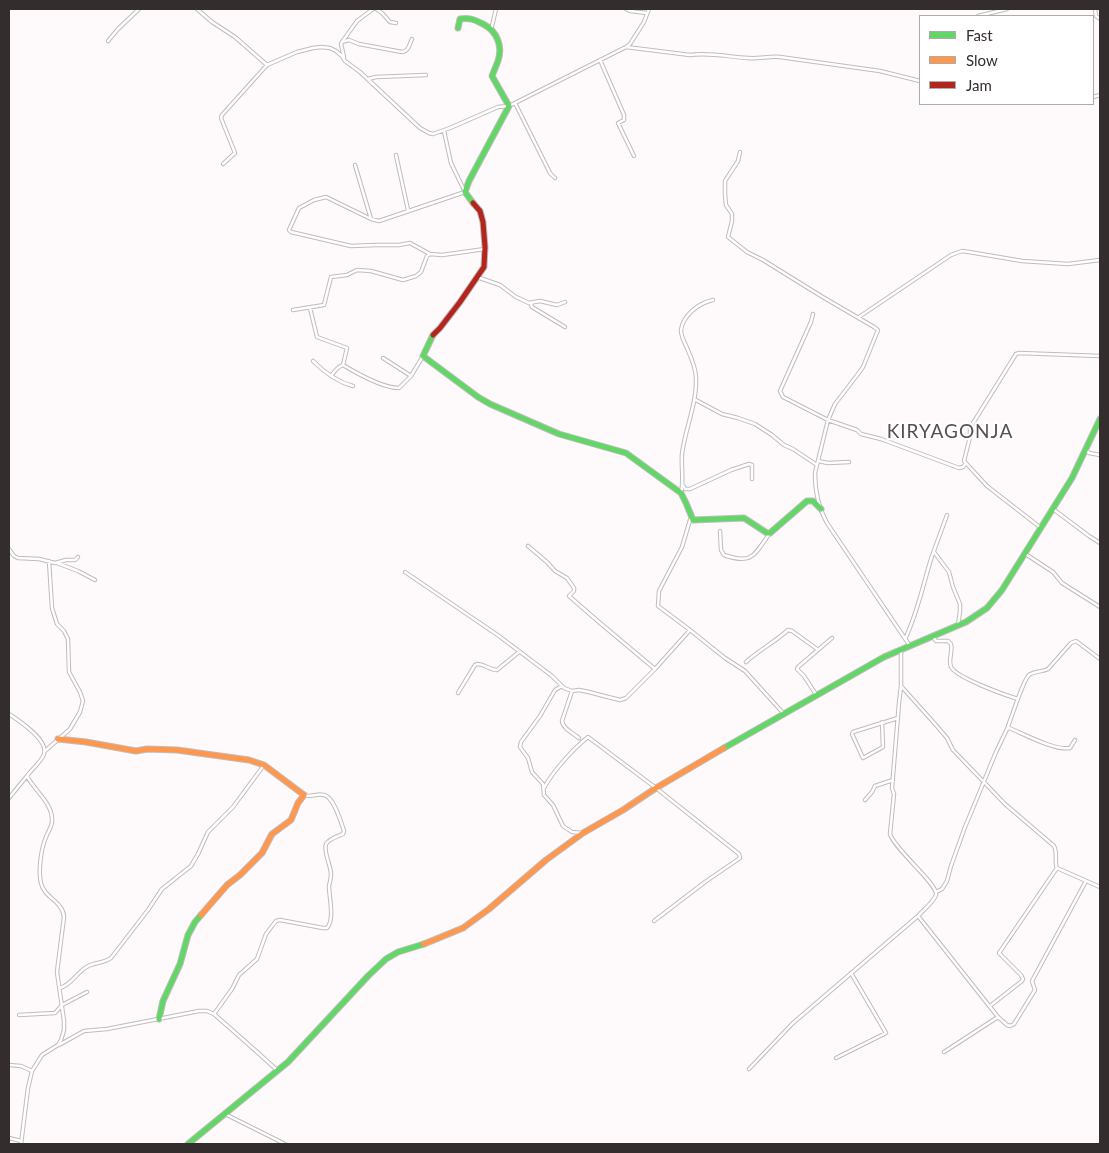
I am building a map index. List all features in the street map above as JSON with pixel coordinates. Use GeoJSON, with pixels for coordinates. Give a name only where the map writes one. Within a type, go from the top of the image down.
{"type":"FeatureCollection","features":[{"type":"Feature","properties":{"kind":"street"},"geometry":{"type":"LineString","coordinates":[[108,41],[139,9]]}},
{"type":"Feature","properties":{"kind":"street"},"geometry":{"type":"LineString","coordinates":[[197,9],[212,22],[235,37],[267,65]]}},
{"type":"Feature","properties":{"kind":"street"},"geometry":{"type":"LineString","coordinates":[[345,61],[342,42],[358,21],[374,9],[382,13],[390,22],[396,24]]}},
{"type":"Feature","properties":{"kind":"street"},"geometry":{"type":"LineString","coordinates":[[491,28],[496,9]]}},
{"type":"Feature","properties":{"kind":"street"},"geometry":{"type":"LineString","coordinates":[[626,9],[647,14]]}},
{"type":"Feature","properties":{"kind":"street"},"geometry":{"type":"LineString","coordinates":[[222,164],[236,153],[221,118],[222,115],[267,65],[289,55],[313,48],[333,49],[420,128],[433,134],[498,107],[512,105],[626,48],[644,22],[649,9]]}},
{"type":"Feature","properties":{"kind":"street"},"geometry":{"type":"LineString","coordinates":[[982,15],[1007,9]]}},
{"type":"Feature","properties":{"kind":"street"},"geometry":{"type":"LineString","coordinates":[[1095,9],[1096,16],[1100,19]]}},
{"type":"Feature","properties":{"kind":"street"},"geometry":{"type":"LineString","coordinates":[[458,28],[460,19],[464,18],[486,24],[494,30],[500,46],[498,60],[492,76],[512,105],[550,173],[555,178]]}},
{"type":"Feature","properties":{"kind":"street"},"geometry":{"type":"LineString","coordinates":[[342,42],[349,40],[359,44],[402,52],[408,49],[412,39]]}},
{"type":"Feature","properties":{"kind":"street"},"geometry":{"type":"LineString","coordinates":[[626,48],[686,55],[788,58],[880,71],[919,81]]}},
{"type":"Feature","properties":{"kind":"street"},"geometry":{"type":"LineString","coordinates":[[600,60],[624,115],[624,120],[618,123],[634,156]]}},
{"type":"Feature","properties":{"kind":"street"},"geometry":{"type":"LineString","coordinates":[[368,80],[376,77],[426,75]]}},
{"type":"Feature","properties":{"kind":"street"},"geometry":{"type":"LineString","coordinates":[[485,248],[438,255],[430,254],[410,243],[351,246],[290,232],[289,230],[299,208],[314,200],[326,197],[379,221],[465,192],[469,181],[512,105]]}},
{"type":"Feature","properties":{"kind":"street"},"geometry":{"type":"LineString","coordinates":[[344,365],[359,375],[389,387],[400,388],[411,376],[432,336],[450,315],[484,267],[485,248],[481,213],[468,198],[451,163],[444,131]]}},
{"type":"Feature","properties":{"kind":"street"},"geometry":{"type":"LineString","coordinates":[[740,152],[738,161],[725,181],[724,194],[726,205],[732,214],[728,237],[747,252],[878,330],[863,367],[835,404],[828,420],[815,480],[822,515],[910,646]]}},
{"type":"Feature","properties":{"kind":"street"},"geometry":{"type":"LineString","coordinates":[[396,155],[408,210]]}},
{"type":"Feature","properties":{"kind":"street"},"geometry":{"type":"LineString","coordinates":[[355,165],[371,219]]}},
{"type":"Feature","properties":{"kind":"street"},"geometry":{"type":"LineString","coordinates":[[859,318],[957,252],[969,252],[1022,261],[1068,264],[1100,260]]}},
{"type":"Feature","properties":{"kind":"street"},"geometry":{"type":"LineString","coordinates":[[293,310],[324,305],[331,277],[347,275],[357,270],[371,271],[403,280],[416,276],[421,272],[427,256],[430,254]]}},
{"type":"Feature","properties":{"kind":"street"},"geometry":{"type":"LineString","coordinates":[[477,277],[500,285],[516,297],[529,303],[540,301],[557,305],[565,302]]}},
{"type":"Feature","properties":{"kind":"street"},"geometry":{"type":"LineString","coordinates":[[681,493],[683,484],[682,454],[694,399],[696,379],[695,370],[681,329],[693,310],[705,302],[713,300]]}},
{"type":"Feature","properties":{"kind":"street"},"geometry":{"type":"LineString","coordinates":[[532,303],[532,307],[565,327]]}},
{"type":"Feature","properties":{"kind":"street"},"geometry":{"type":"LineString","coordinates":[[310,308],[317,338],[347,348],[344,365]]}},
{"type":"Feature","properties":{"kind":"street"},"geometry":{"type":"LineString","coordinates":[[813,314],[785,377],[780,392],[784,398],[828,420],[857,430],[861,434],[881,439],[959,468],[963,467],[966,463]]}},
{"type":"Feature","properties":{"kind":"street"},"geometry":{"type":"LineString","coordinates":[[1041,528],[987,486],[964,461],[971,426],[1016,354],[1100,356]]}},
{"type":"Feature","properties":{"kind":"street"},"geometry":{"type":"LineString","coordinates":[[423,356],[490,404],[558,434],[626,453],[681,493],[690,510],[692,519],[690,520],[682,547],[659,591],[658,606],[725,658],[745,671],[784,714]]}},
{"type":"Feature","properties":{"kind":"street"},"geometry":{"type":"LineString","coordinates":[[383,358],[411,376]]}},
{"type":"Feature","properties":{"kind":"street"},"geometry":{"type":"LineString","coordinates":[[314,361],[331,376],[342,383],[353,386]]}},
{"type":"Feature","properties":{"kind":"street"},"geometry":{"type":"LineString","coordinates":[[331,376],[344,365]]}},
{"type":"Feature","properties":{"kind":"street"},"geometry":{"type":"LineString","coordinates":[[694,399],[722,414],[755,424],[772,435],[784,446],[818,463],[849,462]]}},
{"type":"Feature","properties":{"kind":"street"},"geometry":{"type":"LineString","coordinates":[[188,1144],[278,1071],[386,959],[398,952],[433,941],[463,928],[489,909],[546,860],[583,833],[745,735],[884,657],[958,626],[987,608],[995,600],[1072,478],[1100,419]]}},
{"type":"Feature","properties":{"kind":"street"},"geometry":{"type":"LineString","coordinates":[[1086,450],[1089,453],[1100,455]]}},
{"type":"Feature","properties":{"kind":"street"},"geometry":{"type":"LineString","coordinates":[[683,484],[685,490],[690,489],[749,464],[752,465],[752,479]]}},
{"type":"Feature","properties":{"kind":"street"},"geometry":{"type":"LineString","coordinates":[[720,531],[721,550],[724,555],[743,559],[749,558],[770,533],[807,501],[813,501],[821,509]]}},
{"type":"Feature","properties":{"kind":"street"},"geometry":{"type":"LineString","coordinates":[[1053,509],[1100,543]]}},
{"type":"Feature","properties":{"kind":"street"},"geometry":{"type":"LineString","coordinates":[[905,638],[919,604],[934,551],[947,515]]}},
{"type":"Feature","properties":{"kind":"street"},"geometry":{"type":"LineString","coordinates":[[692,519],[701,521],[744,518],[766,533],[770,533]]}},
{"type":"Feature","properties":{"kind":"street"},"geometry":{"type":"LineString","coordinates":[[528,546],[548,563],[555,572],[567,578],[574,588],[574,591],[569,596],[655,669]]}},
{"type":"Feature","properties":{"kind":"street"},"geometry":{"type":"LineString","coordinates":[[9,549],[18,558],[49,561],[78,571],[95,580]]}},
{"type":"Feature","properties":{"kind":"street"},"geometry":{"type":"LineString","coordinates":[[934,551],[949,572],[960,604],[958,626]]}},
{"type":"Feature","properties":{"kind":"street"},"geometry":{"type":"LineString","coordinates":[[1024,553],[1053,572],[1062,583],[1100,606]]}},
{"type":"Feature","properties":{"kind":"street"},"geometry":{"type":"LineString","coordinates":[[55,563],[76,560],[78,557]]}},
{"type":"Feature","properties":{"kind":"street"},"geometry":{"type":"LineString","coordinates":[[9,798],[45,751],[70,729],[77,719],[83,701],[69,672],[68,639],[64,631],[57,624],[52,608],[49,561]]}},
{"type":"Feature","properties":{"kind":"street"},"geometry":{"type":"LineString","coordinates":[[405,572],[468,614],[552,676],[566,689],[572,691],[579,690],[623,700],[655,669],[690,630]]}},
{"type":"Feature","properties":{"kind":"street"},"geometry":{"type":"LineString","coordinates":[[746,662],[788,630],[817,649]]}},
{"type":"Feature","properties":{"kind":"street"},"geometry":{"type":"LineString","coordinates":[[933,637],[936,640],[948,641],[951,644],[951,664],[955,672],[1018,699]]}},
{"type":"Feature","properties":{"kind":"street"},"geometry":{"type":"LineString","coordinates":[[817,696],[798,669],[799,664],[832,638]]}},
{"type":"Feature","properties":{"kind":"street"},"geometry":{"type":"LineString","coordinates":[[748,1069],[793,1023],[918,916],[934,898],[936,892],[942,889],[947,881],[964,827],[1029,675],[1048,669],[1072,642],[1076,641],[1100,659]]}},
{"type":"Feature","properties":{"kind":"street"},"geometry":{"type":"LineString","coordinates":[[901,649],[901,686],[892,780],[894,794],[890,830],[897,846],[936,892]]}},
{"type":"Feature","properties":{"kind":"street"},"geometry":{"type":"LineString","coordinates":[[458,693],[475,665],[483,664],[497,670],[519,652]]}},
{"type":"Feature","properties":{"kind":"street"},"geometry":{"type":"LineString","coordinates":[[562,686],[555,690],[520,747],[528,758],[532,772],[541,781],[544,795],[553,806],[563,826],[572,832],[583,833]]}},
{"type":"Feature","properties":{"kind":"street"},"geometry":{"type":"LineString","coordinates":[[901,686],[947,738],[953,750],[1011,810],[1054,846],[1057,868],[1000,951],[1000,954],[1023,979],[990,1006]]}},
{"type":"Feature","properties":{"kind":"street"},"geometry":{"type":"LineString","coordinates":[[572,691],[562,721],[563,725],[579,738]]}},
{"type":"Feature","properties":{"kind":"street"},"geometry":{"type":"LineString","coordinates":[[9,714],[35,734],[44,746],[45,751]]}},
{"type":"Feature","properties":{"kind":"street"},"geometry":{"type":"LineString","coordinates":[[882,722],[883,748],[863,758],[852,732],[882,722],[898,718]]}},
{"type":"Feature","properties":{"kind":"street"},"geometry":{"type":"LineString","coordinates":[[1008,727],[1052,746],[1065,749],[1070,748],[1075,740]]}},
{"type":"Feature","properties":{"kind":"street"},"geometry":{"type":"LineString","coordinates":[[544,788],[550,776],[588,737],[656,788],[740,856],[740,858],[654,921]]}},
{"type":"Feature","properties":{"kind":"street"},"geometry":{"type":"LineString","coordinates":[[58,739],[86,742],[136,752],[151,748],[177,750],[260,763],[304,795],[308,797],[324,795],[331,799],[344,831],[343,834],[329,841],[325,849],[331,873],[329,884],[331,917],[329,926],[325,928],[280,920],[276,921],[266,934],[257,959],[238,977],[234,987],[214,1014]]}},
{"type":"Feature","properties":{"kind":"street"},"geometry":{"type":"LineString","coordinates":[[60,988],[66,986],[86,966],[103,963],[111,958],[148,910],[160,891],[191,866],[208,832],[233,807],[264,765]]}},
{"type":"Feature","properties":{"kind":"street"},"geometry":{"type":"LineString","coordinates":[[27,776],[47,806],[52,818],[43,846],[40,878],[42,887],[59,904],[64,912],[58,969],[64,1030],[58,1045]]}},
{"type":"Feature","properties":{"kind":"street"},"geometry":{"type":"LineString","coordinates":[[865,800],[875,786],[892,780]]}},
{"type":"Feature","properties":{"kind":"street"},"geometry":{"type":"LineString","coordinates":[[159,1019],[163,1001],[180,964],[188,934],[194,922],[228,885],[262,853],[272,834],[291,820],[298,803],[304,795]]}},
{"type":"Feature","properties":{"kind":"street"},"geometry":{"type":"LineString","coordinates":[[1057,868],[1100,887]]}},
{"type":"Feature","properties":{"kind":"street"},"geometry":{"type":"LineString","coordinates":[[918,916],[998,1017],[1010,1026],[1014,1024],[1035,990],[1032,980],[1086,881]]}},
{"type":"Feature","properties":{"kind":"street"},"geometry":{"type":"LineString","coordinates":[[836,1058],[886,1033],[851,973]]}},
{"type":"Feature","properties":{"kind":"street"},"geometry":{"type":"LineString","coordinates":[[19,1015],[52,1014],[62,1005],[87,992]]}},
{"type":"Feature","properties":{"kind":"street"},"geometry":{"type":"LineString","coordinates":[[9,1138],[21,1142],[32,1071],[42,1055],[84,1031],[108,1029],[207,1011],[214,1014],[278,1071]]}},
{"type":"Feature","properties":{"kind":"street"},"geometry":{"type":"LineString","coordinates":[[944,1052],[998,1017]]}},
{"type":"Feature","properties":{"kind":"street"},"geometry":{"type":"LineString","coordinates":[[9,1065],[21,1066],[32,1071]]}},
{"type":"Feature","properties":{"kind":"street"},"geometry":{"type":"LineString","coordinates":[[225,1114],[285,1144]]}},
{"type":"Feature","properties":{"kind":"traffic: fast"},"geometry":{"type":"LineString","coordinates":[[458,28],[460,19],[469,19],[488,27],[495,35],[500,50],[492,76],[509,106],[469,181],[465,192],[473,203]]}},
{"type":"Feature","properties":{"kind":"traffic: fast"},"geometry":{"type":"LineString","coordinates":[[433,335],[423,356],[478,397],[559,434],[626,453],[681,493],[693,520],[744,518],[770,533],[807,501],[813,501],[821,509]]}},
{"type":"Feature","properties":{"kind":"traffic: fast"},"geometry":{"type":"LineString","coordinates":[[724,748],[884,657],[966,622],[987,608],[1002,590],[1072,478],[1100,419]]}},
{"type":"Feature","properties":{"kind":"traffic: fast"},"geometry":{"type":"LineString","coordinates":[[159,1019],[163,1001],[180,964],[188,935],[201,915]]}},
{"type":"Feature","properties":{"kind":"traffic: fast"},"geometry":{"type":"LineString","coordinates":[[188,1144],[288,1062],[386,959],[398,952],[424,944]]}},
{"type":"Feature","properties":{"kind":"traffic: slow"},"geometry":{"type":"LineString","coordinates":[[58,739],[136,751],[147,749],[177,750],[249,760],[264,765],[304,795],[298,803],[291,820],[272,834],[262,853],[227,885],[201,915]]}},
{"type":"Feature","properties":{"kind":"traffic: slow"},"geometry":{"type":"LineString","coordinates":[[424,944],[463,928],[489,909],[546,860],[583,833],[724,748]]}},
{"type":"Feature","properties":{"kind":"traffic: jam"},"geometry":{"type":"LineString","coordinates":[[433,335],[460,302],[484,267],[483,222],[480,211],[473,203]]}},
{"type":"Feature","properties":{"kind":"district","name":"KIRYAGONJA"},"geometry":{"type":"Point","coordinates":[950,432]}}]}
